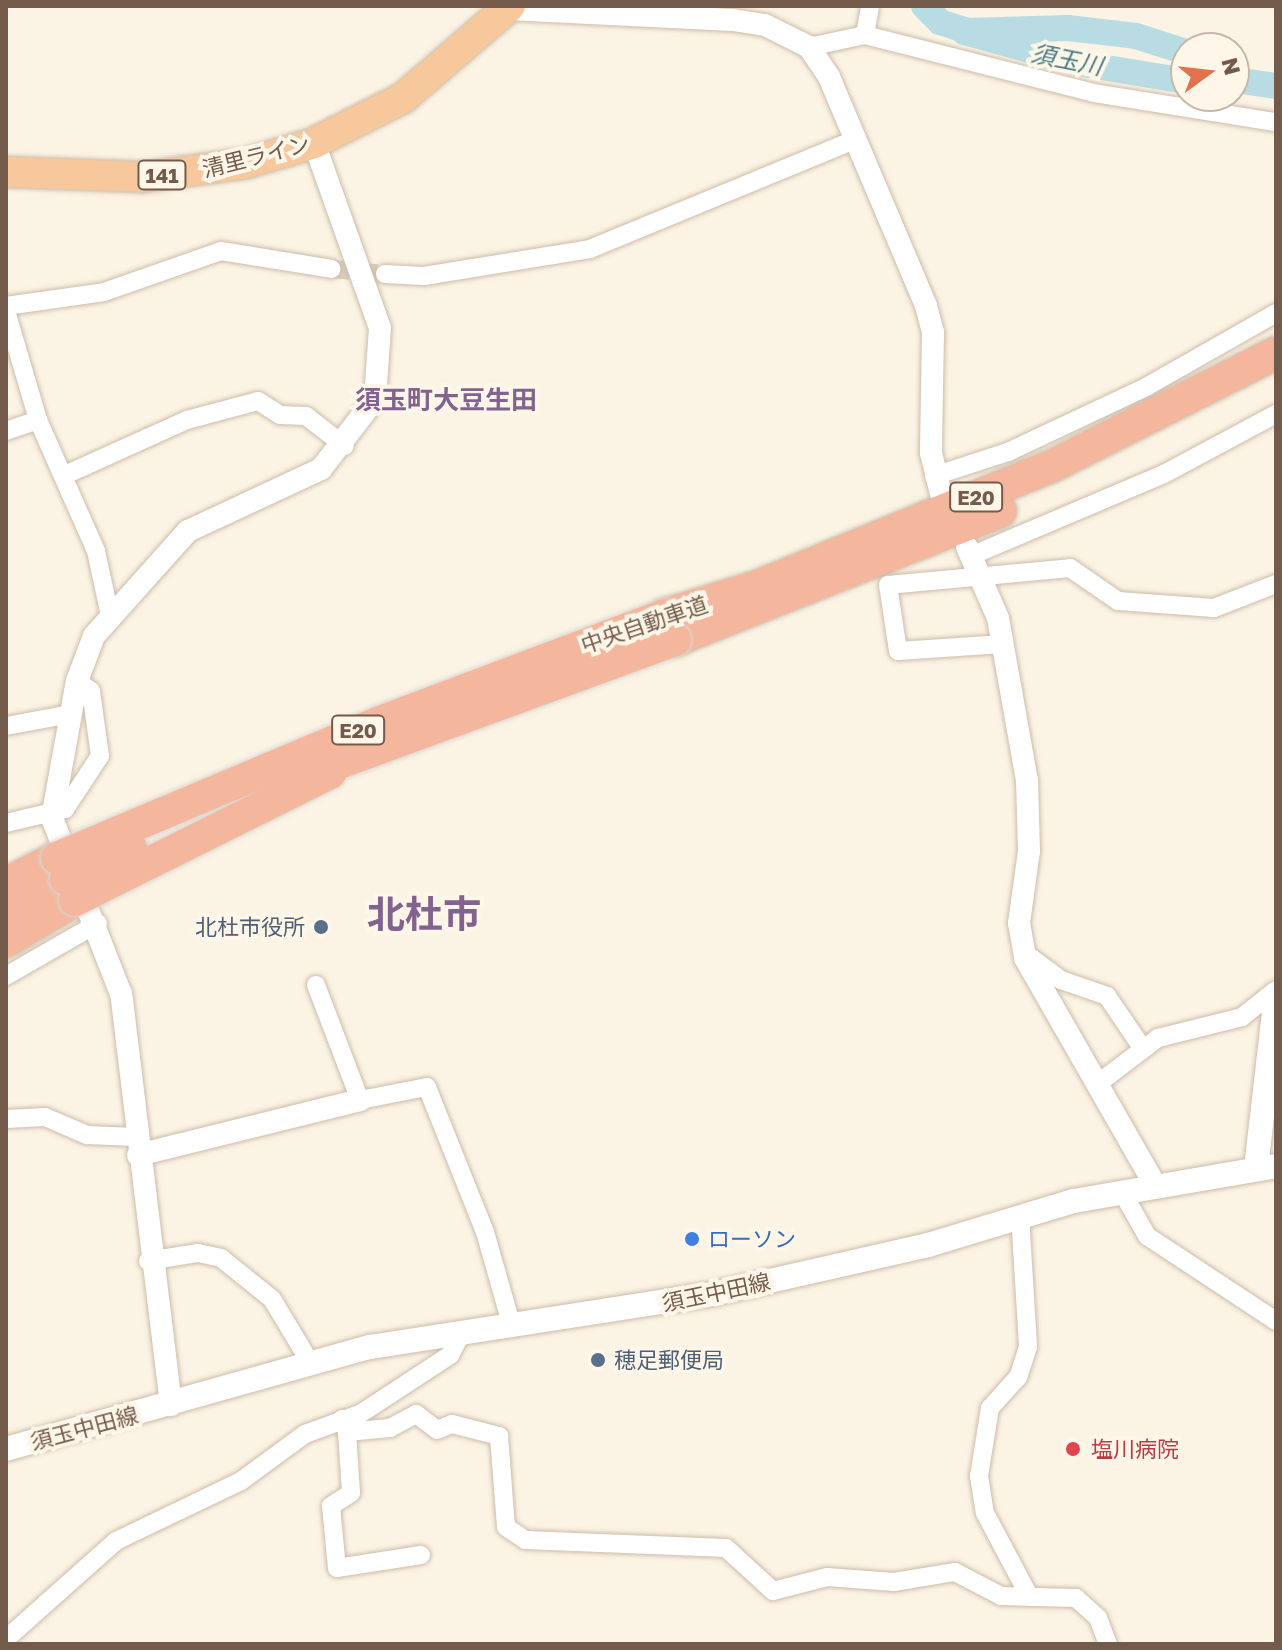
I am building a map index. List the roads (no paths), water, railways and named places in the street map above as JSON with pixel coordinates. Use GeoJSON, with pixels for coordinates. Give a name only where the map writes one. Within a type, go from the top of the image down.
{"type":"FeatureCollection","features":[{"type":"Feature","properties":{"kind":"highway","name":"清里ライン"},"geometry":{"type":"LineString","coordinates":[[6,172],[144,177],[247,163],[314,143],[403,98],[509,8]]}},
{"type":"Feature","properties":{"kind":"highway","name":"中央自動車道"},"geometry":{"type":"LineString","coordinates":[[6,884],[66,879],[670,627],[759,586],[1056,464],[1276,353]]}},
{"type":"Feature","properties":{"kind":"highway","name":"中央自動車道"},"geometry":{"type":"LineString","coordinates":[[6,909],[380,722],[670,627],[1038,495],[1276,378]]}},
{"type":"Feature","properties":{"kind":"highway"},"geometry":{"type":"LineString","coordinates":[[6,941],[66,879]]}},
{"type":"Feature","properties":{"kind":"main road","name":"須玉中田線"},"geometry":{"type":"LineString","coordinates":[[6,1449],[370,1347],[717,1293],[928,1245],[1020,1215],[1121,1190],[1266,1167],[1276,993]]}},
{"type":"Feature","properties":{"kind":"street"},"geometry":{"type":"LineString","coordinates":[[509,8],[733,20],[777,29],[809,47],[857,139],[933,333],[938,485],[1146,387],[1276,313]]}},
{"type":"Feature","properties":{"kind":"street"},"geometry":{"type":"LineString","coordinates":[[865,35],[869,9]]}},
{"type":"Feature","properties":{"kind":"street"},"geometry":{"type":"LineString","coordinates":[[809,47],[865,35],[1094,93],[1276,122]]}},
{"type":"Feature","properties":{"kind":"street"},"geometry":{"type":"LineString","coordinates":[[385,274],[424,276],[590,249],[857,139]]}},
{"type":"Feature","properties":{"kind":"street"},"geometry":{"type":"LineString","coordinates":[[171,1405],[148,1261],[121,994],[98,923],[52,818],[77,681],[94,636],[188,531],[307,477],[345,446],[375,399],[380,328],[314,143]]}},
{"type":"Feature","properties":{"kind":"street"},"geometry":{"type":"LineString","coordinates":[[110,616],[96,551],[65,475],[38,420],[6,309],[104,292],[221,251],[332,269]]}},
{"type":"Feature","properties":{"kind":"street"},"geometry":{"type":"LineString","coordinates":[[65,475],[187,420],[258,401],[280,415],[306,416],[345,446]]}},
{"type":"Feature","properties":{"kind":"street"},"geometry":{"type":"LineString","coordinates":[[1154,1183],[1100,1082],[1024,953],[1019,923],[1029,851],[1027,780],[1003,644],[984,576],[970,551],[1164,474],[1276,414]]}},
{"type":"Feature","properties":{"kind":"street"},"geometry":{"type":"LineString","coordinates":[[6,431],[38,420]]}},
{"type":"Feature","properties":{"kind":"street"},"geometry":{"type":"LineString","coordinates":[[1003,644],[898,651],[888,585],[1070,568],[1118,601],[1214,608],[1276,584]]}},
{"type":"Feature","properties":{"kind":"street"},"geometry":{"type":"LineString","coordinates":[[6,823],[52,818],[100,756],[96,708],[77,681]]}},
{"type":"Feature","properties":{"kind":"street"},"geometry":{"type":"LineString","coordinates":[[6,726],[70,714]]}},
{"type":"Feature","properties":{"kind":"street"},"geometry":{"type":"LineString","coordinates":[[6,976],[98,923]]}},
{"type":"Feature","properties":{"kind":"street"},"geometry":{"type":"LineString","coordinates":[[1024,953],[1061,980],[1107,996],[1143,1049]]}},
{"type":"Feature","properties":{"kind":"street"},"geometry":{"type":"LineString","coordinates":[[316,985],[360,1100]]}},
{"type":"Feature","properties":{"kind":"street"},"geometry":{"type":"LineString","coordinates":[[1100,1082],[1143,1049],[1183,1029],[1242,1017],[1276,993]]}},
{"type":"Feature","properties":{"kind":"street"},"geometry":{"type":"LineString","coordinates":[[6,1119],[45,1117],[87,1135],[137,1146],[427,1087],[485,1232],[512,1327]]}},
{"type":"Feature","properties":{"kind":"street"},"geometry":{"type":"LineString","coordinates":[[1121,1190],[1147,1236],[1276,1321]]}},
{"type":"Feature","properties":{"kind":"street"},"geometry":{"type":"LineString","coordinates":[[1020,1215],[1028,1347],[1018,1377],[990,1408],[979,1476],[985,1513],[1028,1594]]}},
{"type":"Feature","properties":{"kind":"street"},"geometry":{"type":"LineString","coordinates":[[148,1261],[198,1253],[221,1258],[272,1299],[311,1364]]}},
{"type":"Feature","properties":{"kind":"street"},"geometry":{"type":"LineString","coordinates":[[345,1426],[450,1355],[461,1334]]}},
{"type":"Feature","properties":{"kind":"street"},"geometry":{"type":"LineString","coordinates":[[6,1639],[116,1541],[241,1481],[305,1434],[345,1426],[390,1428],[416,1414],[437,1430],[452,1424],[499,1436],[506,1527],[525,1540],[726,1548],[773,1591],[827,1577],[894,1582],[941,1570],[1001,1596],[1028,1594],[1089,1606],[1108,1644]]}},
{"type":"Feature","properties":{"kind":"street"},"geometry":{"type":"LineString","coordinates":[[345,1426],[351,1493],[331,1506],[337,1568],[421,1555]]}},
{"type":"Feature","properties":{"kind":"waterway","name":"須玉川"},"geometry":{"type":"LineString","coordinates":[[924,6],[940,22],[967,31],[1068,28],[1136,36],[1170,47]]}},
{"type":"Feature","properties":{"kind":"waterway","name":"須玉川"},"geometry":{"type":"LineString","coordinates":[[964,32],[1077,63],[1170,78]]}},
{"type":"Feature","properties":{"kind":"waterway","name":"須玉川"},"geometry":{"type":"LineString","coordinates":[[1250,82],[1276,86]]}},
{"type":"Feature","properties":{"kind":"tunnel"},"geometry":{"type":"LineString","coordinates":[[332,269],[385,274]]}},
{"type":"Feature","properties":{"kind":"place","name":"北杜市役所"},"geometry":{"type":"Point","coordinates":[321,927]}},
{"type":"Feature","properties":{"kind":"place","name":"ローソン"},"geometry":{"type":"Point","coordinates":[692,1239]}},
{"type":"Feature","properties":{"kind":"place","name":"穂足郵便局"},"geometry":{"type":"Point","coordinates":[598,1360]}},
{"type":"Feature","properties":{"kind":"place","name":"塩川病院"},"geometry":{"type":"Point","coordinates":[1073,1449]}},
{"type":"Feature","properties":{"kind":"district","name":"須玉町大豆生田"},"geometry":{"type":"Point","coordinates":[446,400]}},
{"type":"Feature","properties":{"kind":"district","name":"北杜市"},"geometry":{"type":"Point","coordinates":[424,914]}}]}
